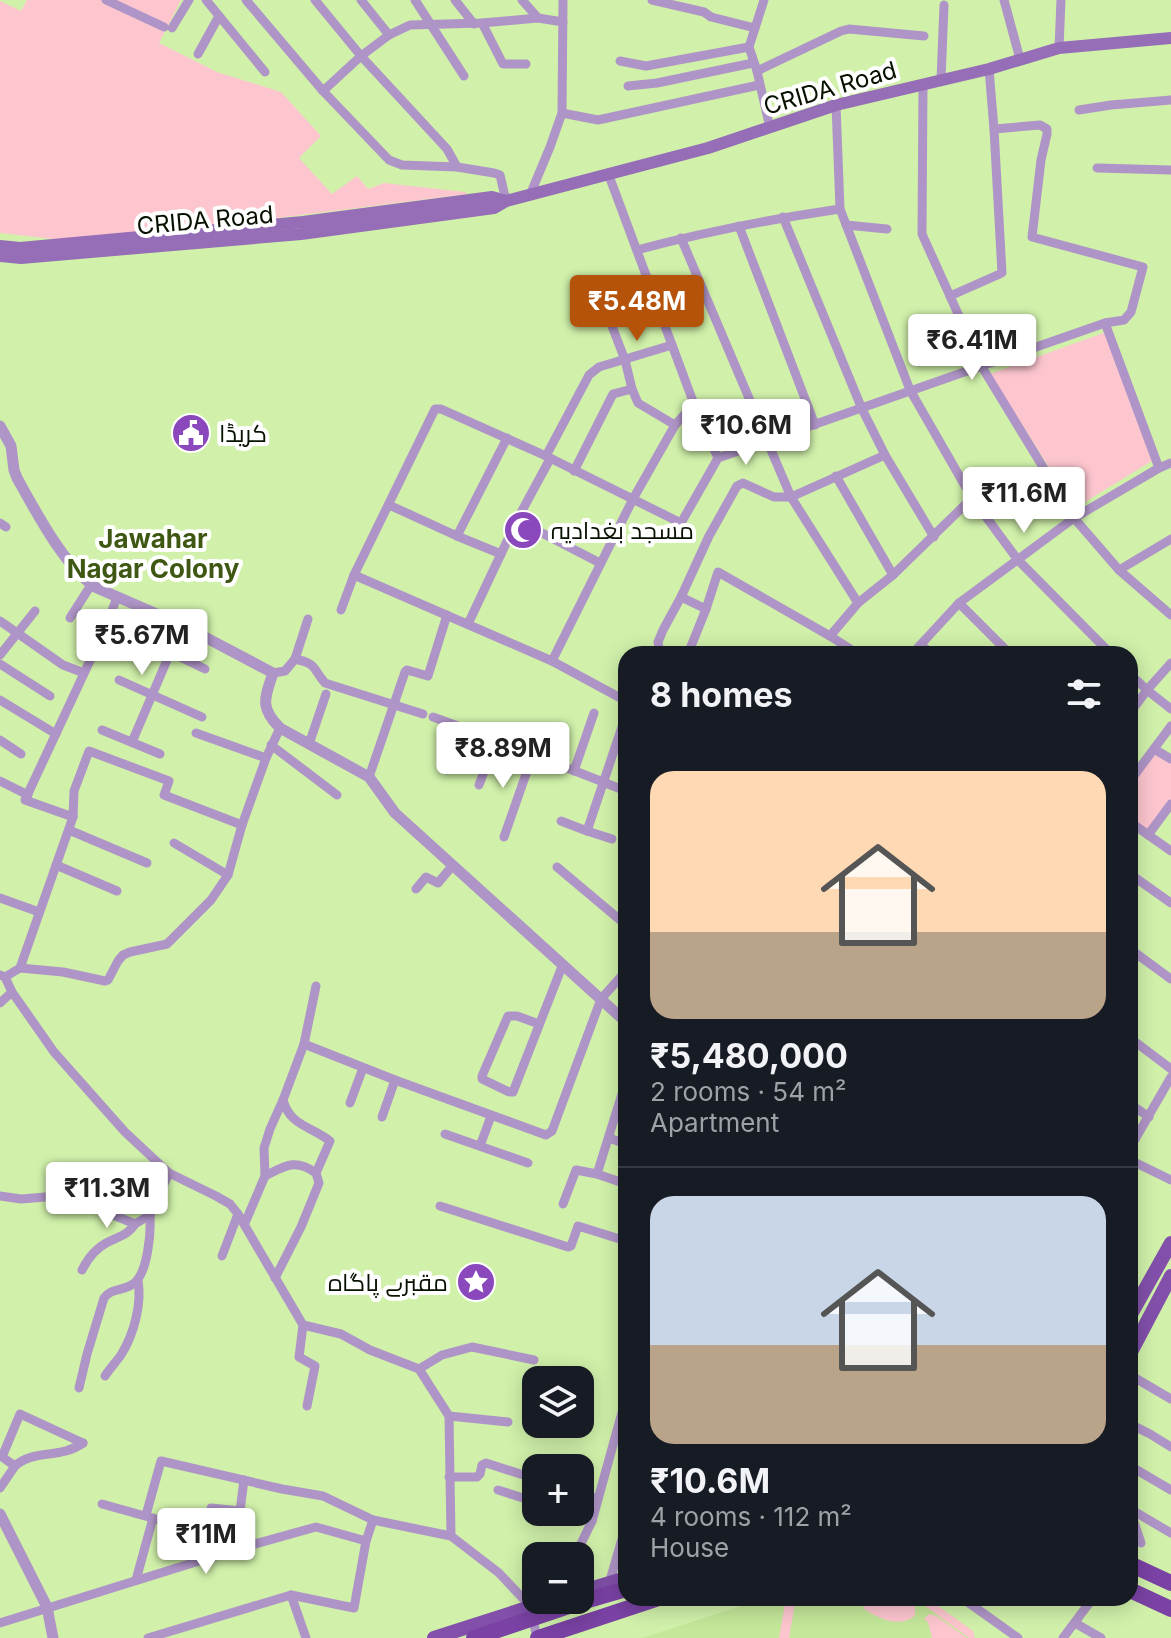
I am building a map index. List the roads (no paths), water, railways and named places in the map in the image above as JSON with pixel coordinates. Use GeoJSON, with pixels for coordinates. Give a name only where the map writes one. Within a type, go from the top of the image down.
{"type":"FeatureCollection","features":[{"type":"Feature","properties":{"kind":"highway"},"geometry":{"type":"LineString","coordinates":[[1138,1568],[1171,1583]]}},
{"type":"Feature","properties":{"kind":"highway"},"geometry":{"type":"LineString","coordinates":[[474,1638],[618,1592]]}},
{"type":"Feature","properties":{"kind":"highway"},"geometry":{"type":"LineString","coordinates":[[1138,1594],[1171,1609]]}},
{"type":"Feature","properties":{"kind":"highway"},"geometry":{"type":"LineString","coordinates":[[538,1638],[635,1606]]}},
{"type":"Feature","properties":{"kind":"main road","name":"CRIDA Road"},"geometry":{"type":"LineString","coordinates":[[0,256],[21,258],[301,234],[494,208],[506,201],[708,148],[836,105],[989,69],[1059,48],[1171,38]]}},
{"type":"Feature","properties":{"kind":"main road","name":"CRIDA Road"},"geometry":{"type":"LineString","coordinates":[[0,246],[20,248],[303,222],[492,197],[506,201]]}},
{"type":"Feature","properties":{"kind":"main road"},"geometry":{"type":"LineString","coordinates":[[1138,1302],[1171,1243]]}},
{"type":"Feature","properties":{"kind":"main road"},"geometry":{"type":"LineString","coordinates":[[1138,1340],[1169,1284]]}},
{"type":"Feature","properties":{"kind":"main road"},"geometry":{"type":"LineString","coordinates":[[1138,1560],[1171,1574]]}},
{"type":"Feature","properties":{"kind":"main road"},"geometry":{"type":"LineString","coordinates":[[594,1588],[618,1581]]}},
{"type":"Feature","properties":{"kind":"main road"},"geometry":{"type":"LineString","coordinates":[[434,1638],[522,1609]]}},
{"type":"Feature","properties":{"kind":"street"},"geometry":{"type":"LineString","coordinates":[[106,0],[168,28],[189,0]]}},
{"type":"Feature","properties":{"kind":"street"},"geometry":{"type":"LineString","coordinates":[[206,0],[265,72]]}},
{"type":"Feature","properties":{"kind":"street"},"geometry":{"type":"LineString","coordinates":[[246,0],[323,91],[389,160],[395,164],[457,167],[498,174],[506,201]]}},
{"type":"Feature","properties":{"kind":"street"},"geometry":{"type":"LineString","coordinates":[[315,0],[361,56],[447,149],[457,167]]}},
{"type":"Feature","properties":{"kind":"street"},"geometry":{"type":"LineString","coordinates":[[361,0],[389,35]]}},
{"type":"Feature","properties":{"kind":"street"},"geometry":{"type":"LineString","coordinates":[[415,0],[464,76]]}},
{"type":"Feature","properties":{"kind":"street"},"geometry":{"type":"LineString","coordinates":[[455,0],[478,24],[503,64],[526,64]]}},
{"type":"Feature","properties":{"kind":"street"},"geometry":{"type":"LineString","coordinates":[[522,0],[538,18]]}},
{"type":"Feature","properties":{"kind":"street"},"geometry":{"type":"LineString","coordinates":[[530,195],[562,113],[563,0]]}},
{"type":"Feature","properties":{"kind":"street"},"geometry":{"type":"LineString","coordinates":[[652,0],[755,28]]}},
{"type":"Feature","properties":{"kind":"street"},"geometry":{"type":"LineString","coordinates":[[764,0],[749,47],[770,128]]}},
{"type":"Feature","properties":{"kind":"street"},"geometry":{"type":"LineString","coordinates":[[1004,0],[1020,59]]}},
{"type":"Feature","properties":{"kind":"street"},"geometry":{"type":"LineString","coordinates":[[1059,48],[1061,0]]}},
{"type":"Feature","properties":{"kind":"street"},"geometry":{"type":"LineString","coordinates":[[941,80],[944,5]]}},
{"type":"Feature","properties":{"kind":"street"},"geometry":{"type":"LineString","coordinates":[[198,54],[219,16]]}},
{"type":"Feature","properties":{"kind":"street"},"geometry":{"type":"LineString","coordinates":[[323,91],[361,56],[389,35],[410,25],[478,24],[538,18],[563,22]]}},
{"type":"Feature","properties":{"kind":"street"},"geometry":{"type":"LineString","coordinates":[[628,86],[755,67],[849,29],[924,36]]}},
{"type":"Feature","properties":{"kind":"street"},"geometry":{"type":"LineString","coordinates":[[620,61],[646,66],[749,47]]}},
{"type":"Feature","properties":{"kind":"street"},"geometry":{"type":"LineString","coordinates":[[950,296],[1002,273],[989,69]]}},
{"type":"Feature","properties":{"kind":"street"},"geometry":{"type":"LineString","coordinates":[[923,84],[922,234],[982,367],[1074,518],[1119,570],[1171,615]]}},
{"type":"Feature","properties":{"kind":"street"},"geometry":{"type":"LineString","coordinates":[[562,113],[598,120],[759,85]]}},
{"type":"Feature","properties":{"kind":"street"},"geometry":{"type":"LineString","coordinates":[[1079,110],[1171,100]]}},
{"type":"Feature","properties":{"kind":"street"},"geometry":{"type":"LineString","coordinates":[[836,105],[840,209],[910,390],[972,498],[1018,560],[1103,646]]}},
{"type":"Feature","properties":{"kind":"street"},"geometry":{"type":"LineString","coordinates":[[341,610],[354,575],[435,409],[548,457],[681,523],[718,458],[1127,317],[1143,267],[1032,237],[1047,129],[1040,125],[994,129]]}},
{"type":"Feature","properties":{"kind":"street"},"geometry":{"type":"LineString","coordinates":[[1097,168],[1171,170]]}},
{"type":"Feature","properties":{"kind":"street"},"geometry":{"type":"LineString","coordinates":[[608,173],[694,404],[718,458]]}},
{"type":"Feature","properties":{"kind":"street"},"geometry":{"type":"LineString","coordinates":[[637,250],[783,217],[840,209]]}},
{"type":"Feature","properties":{"kind":"street"},"geometry":{"type":"LineString","coordinates":[[783,217],[862,409],[885,455],[934,537]]}},
{"type":"Feature","properties":{"kind":"street"},"geometry":{"type":"LineString","coordinates":[[846,225],[887,229]]}},
{"type":"Feature","properties":{"kind":"street"},"geometry":{"type":"LineString","coordinates":[[739,226],[815,425]]}},
{"type":"Feature","properties":{"kind":"street"},"geometry":{"type":"LineString","coordinates":[[681,238],[791,497],[858,603]]}},
{"type":"Feature","properties":{"kind":"street"},"geometry":{"type":"LineString","coordinates":[[605,308],[625,360],[632,389],[641,406],[675,425]]}},
{"type":"Feature","properties":{"kind":"street"},"geometry":{"type":"LineString","coordinates":[[1105,323],[1159,468]]}},
{"type":"Feature","properties":{"kind":"street"},"geometry":{"type":"LineString","coordinates":[[468,624],[589,375],[599,367],[672,345]]}},
{"type":"Feature","properties":{"kind":"street"},"geometry":{"type":"LineString","coordinates":[[574,471],[613,394],[632,389]]}},
{"type":"Feature","properties":{"kind":"street"},"geometry":{"type":"LineString","coordinates":[[552,661],[633,499],[675,425],[694,404]]}},
{"type":"Feature","properties":{"kind":"street"},"geometry":{"type":"LineString","coordinates":[[0,426],[11,446],[6,461],[48,531],[91,585],[182,625],[273,673],[285,671],[295,659],[308,619]]}},
{"type":"Feature","properties":{"kind":"street"},"geometry":{"type":"LineString","coordinates":[[457,536],[507,438]]}},
{"type":"Feature","properties":{"kind":"street"},"geometry":{"type":"LineString","coordinates":[[659,646],[709,536],[737,486],[743,483],[774,497],[791,497],[885,455]]}},
{"type":"Feature","properties":{"kind":"street"},"geometry":{"type":"LineString","coordinates":[[921,645],[959,603],[1074,518],[1171,463]]}},
{"type":"Feature","properties":{"kind":"street"},"geometry":{"type":"LineString","coordinates":[[836,476],[893,575]]}},
{"type":"Feature","properties":{"kind":"street"},"geometry":{"type":"LineString","coordinates":[[830,636],[858,603],[893,575],[972,498]]}},
{"type":"Feature","properties":{"kind":"street"},"geometry":{"type":"LineString","coordinates":[[389,505],[501,554]]}},
{"type":"Feature","properties":{"kind":"street"},"geometry":{"type":"LineString","coordinates":[[517,520],[600,563]]}},
{"type":"Feature","properties":{"kind":"street"},"geometry":{"type":"LineString","coordinates":[[1119,570],[1171,539]]}},
{"type":"Feature","properties":{"kind":"street"},"geometry":{"type":"LineString","coordinates":[[691,646],[718,572],[846,646]]}},
{"type":"Feature","properties":{"kind":"street"},"geometry":{"type":"LineString","coordinates":[[354,575],[552,661],[618,697]]}},
{"type":"Feature","properties":{"kind":"street"},"geometry":{"type":"LineString","coordinates":[[70,618],[91,585]]}},
{"type":"Feature","properties":{"kind":"street"},"geometry":{"type":"LineString","coordinates":[[73,817],[25,800],[117,597]]}},
{"type":"Feature","properties":{"kind":"street"},"geometry":{"type":"LineString","coordinates":[[681,597],[706,609]]}},
{"type":"Feature","properties":{"kind":"street"},"geometry":{"type":"LineString","coordinates":[[959,603],[1002,646]]}},
{"type":"Feature","properties":{"kind":"street"},"geometry":{"type":"LineString","coordinates":[[0,655],[35,611]]}},
{"type":"Feature","properties":{"kind":"street"},"geometry":{"type":"LineString","coordinates":[[369,777],[406,671],[428,676],[447,615]]}},
{"type":"Feature","properties":{"kind":"street"},"geometry":{"type":"LineString","coordinates":[[0,621],[63,665],[84,673]]}},
{"type":"Feature","properties":{"kind":"street"},"geometry":{"type":"LineString","coordinates":[[108,622],[205,669]]}},
{"type":"Feature","properties":{"kind":"street"},"geometry":{"type":"LineString","coordinates":[[132,742],[182,625]]}},
{"type":"Feature","properties":{"kind":"street"},"geometry":{"type":"LineString","coordinates":[[295,659],[315,666],[325,683],[496,740],[618,788]]}},
{"type":"Feature","properties":{"kind":"street"},"geometry":{"type":"LineString","coordinates":[[1138,702],[1171,663]]}},
{"type":"Feature","properties":{"kind":"street"},"geometry":{"type":"LineString","coordinates":[[0,664],[50,696]]}},
{"type":"Feature","properties":{"kind":"street"},"geometry":{"type":"LineString","coordinates":[[273,673],[265,706],[280,728],[369,777],[395,813],[618,1015]]}},
{"type":"Feature","properties":{"kind":"street"},"geometry":{"type":"LineString","coordinates":[[119,680],[202,717]]}},
{"type":"Feature","properties":{"kind":"street"},"geometry":{"type":"LineString","coordinates":[[1138,682],[1171,709]]}},
{"type":"Feature","properties":{"kind":"street"},"geometry":{"type":"LineString","coordinates":[[309,744],[326,694]]}},
{"type":"Feature","properties":{"kind":"street"},"geometry":{"type":"LineString","coordinates":[[0,700],[56,734]]}},
{"type":"Feature","properties":{"kind":"street"},"geometry":{"type":"LineString","coordinates":[[574,771],[594,713]]}},
{"type":"Feature","properties":{"kind":"street"},"geometry":{"type":"LineString","coordinates":[[1138,770],[1171,726]]}},
{"type":"Feature","properties":{"kind":"street"},"geometry":{"type":"LineString","coordinates":[[280,728],[242,825],[228,875],[211,900],[171,941],[123,955],[108,980],[20,968],[3,976],[54,1052],[125,1132],[169,1173],[230,1204],[245,1223],[303,1325],[299,1357],[315,1366],[307,1406]]}},
{"type":"Feature","properties":{"kind":"street"},"geometry":{"type":"LineString","coordinates":[[102,730],[160,754]]}},
{"type":"Feature","properties":{"kind":"street"},"geometry":{"type":"LineString","coordinates":[[196,733],[266,758]]}},
{"type":"Feature","properties":{"kind":"street"},"geometry":{"type":"LineString","coordinates":[[0,740],[21,754]]}},
{"type":"Feature","properties":{"kind":"street"},"geometry":{"type":"LineString","coordinates":[[479,785],[496,740]]}},
{"type":"Feature","properties":{"kind":"street"},"geometry":{"type":"LineString","coordinates":[[587,831],[618,740]]}},
{"type":"Feature","properties":{"kind":"street"},"geometry":{"type":"LineString","coordinates":[[271,745],[337,795]]}},
{"type":"Feature","properties":{"kind":"street"},"geometry":{"type":"LineString","coordinates":[[1154,749],[1171,759]]}},
{"type":"Feature","properties":{"kind":"street"},"geometry":{"type":"LineString","coordinates":[[20,968],[69,830],[74,791],[89,751],[169,781],[164,795],[242,825]]}},
{"type":"Feature","properties":{"kind":"street"},"geometry":{"type":"LineString","coordinates":[[504,837],[533,754]]}},
{"type":"Feature","properties":{"kind":"street"},"geometry":{"type":"LineString","coordinates":[[0,781],[28,795]]}},
{"type":"Feature","properties":{"kind":"street"},"geometry":{"type":"LineString","coordinates":[[1148,835],[1171,804]]}},
{"type":"Feature","properties":{"kind":"street"},"geometry":{"type":"LineString","coordinates":[[561,821],[612,839]]}},
{"type":"Feature","properties":{"kind":"street"},"geometry":{"type":"LineString","coordinates":[[1138,828],[1171,851]]}},
{"type":"Feature","properties":{"kind":"street"},"geometry":{"type":"LineString","coordinates":[[69,830],[147,863]]}},
{"type":"Feature","properties":{"kind":"street"},"geometry":{"type":"LineString","coordinates":[[174,843],[228,875]]}},
{"type":"Feature","properties":{"kind":"street"},"geometry":{"type":"LineString","coordinates":[[56,865],[117,891]]}},
{"type":"Feature","properties":{"kind":"street"},"geometry":{"type":"LineString","coordinates":[[416,889],[426,877],[438,883],[453,865]]}},
{"type":"Feature","properties":{"kind":"street"},"geometry":{"type":"LineString","coordinates":[[557,867],[618,918]]}},
{"type":"Feature","properties":{"kind":"street"},"geometry":{"type":"LineString","coordinates":[[1138,880],[1171,903]]}},
{"type":"Feature","properties":{"kind":"street"},"geometry":{"type":"LineString","coordinates":[[0,898],[39,912]]}},
{"type":"Feature","properties":{"kind":"street"},"geometry":{"type":"LineString","coordinates":[[1138,955],[1171,979]]}},
{"type":"Feature","properties":{"kind":"street"},"geometry":{"type":"LineString","coordinates":[[539,1024],[514,1015],[508,1016],[482,1079],[513,1092],[563,964]]}},
{"type":"Feature","properties":{"kind":"street"},"geometry":{"type":"LineString","coordinates":[[304,1044],[542,1135],[551,1133],[601,999],[618,980]]}},
{"type":"Feature","properties":{"kind":"street"},"geometry":{"type":"LineString","coordinates":[[245,1223],[265,1176],[266,1139],[304,1044],[316,986]]}},
{"type":"Feature","properties":{"kind":"street"},"geometry":{"type":"LineString","coordinates":[[0,1003],[12,992]]}},
{"type":"Feature","properties":{"kind":"street"},"geometry":{"type":"LineString","coordinates":[[1138,1044],[1171,1069]]}},
{"type":"Feature","properties":{"kind":"street"},"geometry":{"type":"LineString","coordinates":[[350,1103],[363,1068]]}},
{"type":"Feature","properties":{"kind":"street"},"geometry":{"type":"LineString","coordinates":[[1138,1135],[1171,1077]]}},
{"type":"Feature","properties":{"kind":"street"},"geometry":{"type":"LineString","coordinates":[[382,1117],[395,1080]]}},
{"type":"Feature","properties":{"kind":"street"},"geometry":{"type":"LineString","coordinates":[[275,1278],[319,1183],[316,1173],[330,1141],[296,1121],[286,1110],[283,1100]]}},
{"type":"Feature","properties":{"kind":"street"},"geometry":{"type":"LineString","coordinates":[[597,1174],[618,1108]]}},
{"type":"Feature","properties":{"kind":"street"},"geometry":{"type":"LineString","coordinates":[[1138,1109],[1149,1117]]}},
{"type":"Feature","properties":{"kind":"street"},"geometry":{"type":"LineString","coordinates":[[480,1146],[491,1116]]}},
{"type":"Feature","properties":{"kind":"street"},"geometry":{"type":"LineString","coordinates":[[445,1134],[528,1163]]}},
{"type":"Feature","properties":{"kind":"street"},"geometry":{"type":"LineString","coordinates":[[609,1138],[618,1141]]}},
{"type":"Feature","properties":{"kind":"street"},"geometry":{"type":"LineString","coordinates":[[265,1176],[288,1164],[305,1166],[316,1173]]}},
{"type":"Feature","properties":{"kind":"street"},"geometry":{"type":"LineString","coordinates":[[1138,1164],[1171,1180]]}},
{"type":"Feature","properties":{"kind":"street"},"geometry":{"type":"LineString","coordinates":[[563,1204],[574,1171],[618,1181]]}},
{"type":"Feature","properties":{"kind":"street"},"geometry":{"type":"LineString","coordinates":[[79,1388],[104,1298],[107,1293],[126,1288],[141,1274],[151,1233],[150,1215],[169,1173]]}},
{"type":"Feature","properties":{"kind":"street"},"geometry":{"type":"LineString","coordinates":[[0,1196],[21,1199],[70,1197],[135,1224]]}},
{"type":"Feature","properties":{"kind":"street"},"geometry":{"type":"LineString","coordinates":[[440,1206],[569,1247],[578,1226],[618,1238]]}},
{"type":"Feature","properties":{"kind":"street"},"geometry":{"type":"LineString","coordinates":[[222,1256],[238,1214]]}},
{"type":"Feature","properties":{"kind":"street"},"geometry":{"type":"LineString","coordinates":[[82,1270],[100,1246],[127,1233],[150,1215]]}},
{"type":"Feature","properties":{"kind":"street"},"geometry":{"type":"LineString","coordinates":[[105,1376],[121,1355],[135,1322],[140,1293],[138,1280]]}},
{"type":"Feature","properties":{"kind":"street"},"geometry":{"type":"LineString","coordinates":[[303,1325],[341,1334],[370,1350],[419,1369],[449,1416],[451,1536]]}},
{"type":"Feature","properties":{"kind":"street"},"geometry":{"type":"LineString","coordinates":[[419,1369],[442,1355],[472,1347],[534,1360]]}},
{"type":"Feature","properties":{"kind":"street"},"geometry":{"type":"LineString","coordinates":[[1138,1379],[1170,1396]]}},
{"type":"Feature","properties":{"kind":"street"},"geometry":{"type":"LineString","coordinates":[[0,1488],[23,1458],[68,1451],[83,1443],[20,1414],[2,1457],[15,1466]]}},
{"type":"Feature","properties":{"kind":"street"},"geometry":{"type":"LineString","coordinates":[[449,1416],[508,1422]]}},
{"type":"Feature","properties":{"kind":"street"},"geometry":{"type":"LineString","coordinates":[[594,1514],[618,1427]]}},
{"type":"Feature","properties":{"kind":"street"},"geometry":{"type":"LineString","coordinates":[[1138,1428],[1171,1447]]}},
{"type":"Feature","properties":{"kind":"street"},"geometry":{"type":"LineString","coordinates":[[136,1580],[154,1518],[161,1461],[323,1496],[373,1520],[451,1536],[499,1573],[522,1597]]}},
{"type":"Feature","properties":{"kind":"street"},"geometry":{"type":"LineString","coordinates":[[449,1477],[477,1477],[486,1463],[522,1475]]}},
{"type":"Feature","properties":{"kind":"street"},"geometry":{"type":"LineString","coordinates":[[1138,1471],[1171,1490]]}},
{"type":"Feature","properties":{"kind":"street"},"geometry":{"type":"LineString","coordinates":[[244,1480],[240,1511],[244,1547]]}},
{"type":"Feature","properties":{"kind":"street"},"geometry":{"type":"LineString","coordinates":[[498,1490],[522,1498]]}},
{"type":"Feature","properties":{"kind":"street"},"geometry":{"type":"LineString","coordinates":[[594,1498],[598,1499]]}},
{"type":"Feature","properties":{"kind":"street"},"geometry":{"type":"LineString","coordinates":[[102,1504],[154,1518]]}},
{"type":"Feature","properties":{"kind":"street"},"geometry":{"type":"LineString","coordinates":[[211,1508],[240,1511]]}},
{"type":"Feature","properties":{"kind":"street"},"geometry":{"type":"LineString","coordinates":[[0,1514],[47,1607],[53,1638]]}},
{"type":"Feature","properties":{"kind":"street"},"geometry":{"type":"LineString","coordinates":[[1138,1514],[1171,1533]]}},
{"type":"Feature","properties":{"kind":"street"},"geometry":{"type":"LineString","coordinates":[[148,1638],[291,1595],[354,1608],[366,1541],[373,1520]]}},
{"type":"Feature","properties":{"kind":"street"},"geometry":{"type":"LineString","coordinates":[[0,1623],[316,1527],[366,1541]]}},
{"type":"Feature","properties":{"kind":"street"},"geometry":{"type":"LineString","coordinates":[[1138,1534],[1141,1543]]}},
{"type":"Feature","properties":{"kind":"street"},"geometry":{"type":"LineString","coordinates":[[609,1584],[618,1553]]}},
{"type":"Feature","properties":{"kind":"street"},"geometry":{"type":"LineString","coordinates":[[291,1595],[306,1638]]}},
{"type":"Feature","properties":{"kind":"street"},"geometry":{"type":"LineString","coordinates":[[973,1606],[1018,1638]]}},
{"type":"Feature","properties":{"kind":"street"},"geometry":{"type":"LineString","coordinates":[[1063,1638],[1087,1606]]}},
{"type":"Feature","properties":{"kind":"street"},"geometry":{"type":"LineString","coordinates":[[532,1614],[538,1638]]}},
{"type":"Feature","properties":{"kind":"street"},"geometry":{"type":"LineString","coordinates":[[1075,1623],[1101,1638]]}},
{"type":"Feature","properties":{"kind":"place","name":"کریڈا"},"geometry":{"type":"Point","coordinates":[191,433]}},
{"type":"Feature","properties":{"kind":"place","name":"مسجد بغدادیہ"},"geometry":{"type":"Point","coordinates":[523,530]}},
{"type":"Feature","properties":{"kind":"place","name":"مقبرے پاگاہ"},"geometry":{"type":"Point","coordinates":[476,1282]}},
{"type":"Feature","properties":{"kind":"district","name":"Jawahar Nagar Colony"},"geometry":{"type":"Point","coordinates":[153,553]}}]}
